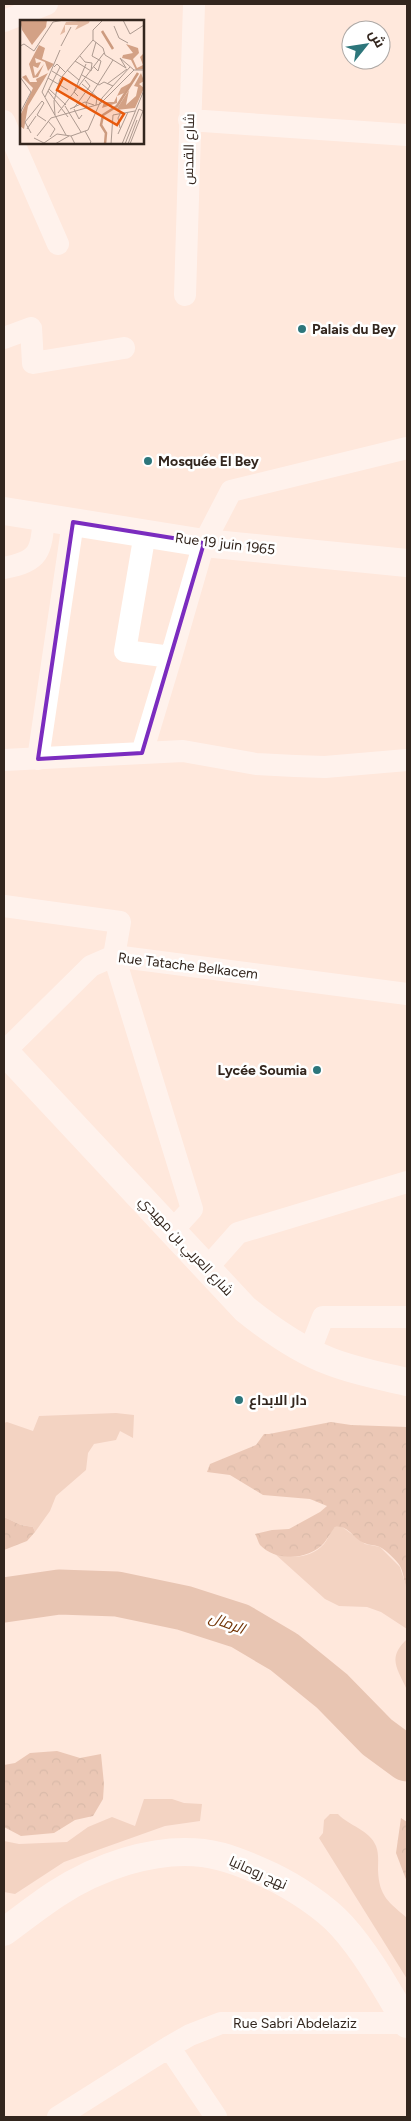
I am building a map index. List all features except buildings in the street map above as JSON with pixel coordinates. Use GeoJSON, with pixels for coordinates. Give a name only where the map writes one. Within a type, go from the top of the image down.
{"type":"FeatureCollection","features":[{"type":"Feature","properties":{"kind":"street"},"geometry":{"type":"LineString","coordinates":[[4,21],[47,4]]}},
{"type":"Feature","properties":{"kind":"street","name":"شارع القدس"},"geometry":{"type":"LineString","coordinates":[[185,295],[194,4]]}},
{"type":"Feature","properties":{"kind":"street"},"geometry":{"type":"LineString","coordinates":[[4,120],[58,244]]}},
{"type":"Feature","properties":{"kind":"street"},"geometry":{"type":"LineString","coordinates":[[189,120],[407,135]]}},
{"type":"Feature","properties":{"kind":"street"},"geometry":{"type":"LineString","coordinates":[[4,338],[31,328],[33,363],[124,348]]}},
{"type":"Feature","properties":{"kind":"street"},"geometry":{"type":"LineString","coordinates":[[142,753],[204,543],[231,491],[407,448]]}},
{"type":"Feature","properties":{"kind":"street","name":"Rue 19 juin 1965"},"geometry":{"type":"LineString","coordinates":[[4,511],[204,543],[407,563]]}},
{"type":"Feature","properties":{"kind":"street"},"geometry":{"type":"LineString","coordinates":[[4,568],[25,563],[36,555],[42,544],[44,517]]}},
{"type":"Feature","properties":{"kind":"street"},"geometry":{"type":"LineString","coordinates":[[38,759],[73,522]]}},
{"type":"Feature","properties":{"kind":"street"},"geometry":{"type":"LineString","coordinates":[[145,533],[125,651],[170,657]]}},
{"type":"Feature","properties":{"kind":"street"},"geometry":{"type":"LineString","coordinates":[[4,760],[183,751],[256,764],[295,766],[325,767],[407,760]]}},
{"type":"Feature","properties":{"kind":"street"},"geometry":{"type":"LineString","coordinates":[[4,906],[120,922],[114,956],[192,1209],[172,1231]]}},
{"type":"Feature","properties":{"kind":"street","name":"Rue Tatache Belkacem"},"geometry":{"type":"LineString","coordinates":[[4,1052],[92,966],[114,956],[407,994]]}},
{"type":"Feature","properties":{"kind":"street","name":"شارع العربي بن مهيدي"},"geometry":{"type":"LineString","coordinates":[[4,1052],[245,1309],[266,1326],[310,1353],[351,1368],[407,1382]]}},
{"type":"Feature","properties":{"kind":"street"},"geometry":{"type":"LineString","coordinates":[[207,1268],[238,1233],[407,1182]]}},
{"type":"Feature","properties":{"kind":"street"},"geometry":{"type":"LineString","coordinates":[[310,1353],[323,1318],[407,1317]]}},
{"type":"Feature","properties":{"kind":"street","name":"نهج رومانيا"},"geometry":{"type":"LineString","coordinates":[[4,1932],[57,1894],[86,1878],[115,1866],[171,1852],[203,1853],[234,1860],[286,1884],[340,1924],[359,1946],[407,2023]]}},
{"type":"Feature","properties":{"kind":"street","name":"Rue Sabri Abdelaziz"},"geometry":{"type":"LineString","coordinates":[[58,2117],[169,2047],[190,2035],[220,2023],[407,2023]]}},
{"type":"Feature","properties":{"kind":"street"},"geometry":{"type":"LineString","coordinates":[[169,2047],[216,2117]]}},
{"type":"Feature","properties":{"kind":"highlighted area"},"geometry":{"type":"Polygon","coordinates":[[[73,522],[204,543],[142,753],[38,759],[73,522]]]}},
{"type":"Feature","properties":{"kind":"shaded area"},"geometry":{"type":"Polygon","coordinates":[[[116,1413],[134,1415],[133,1438],[120,1431],[116,1440],[94,1444],[88,1453],[86,1470],[56,1496],[50,1511],[35,1532],[33,1527],[21,1525],[4,1517],[4,1423],[7,1422],[33,1431],[39,1416],[116,1413]]]}},
{"type":"Feature","properties":{"kind":"shaded area"},"geometry":{"type":"Polygon","coordinates":[[[341,1526],[365,1544],[380,1547],[400,1567],[407,1589],[407,1629],[381,1612],[367,1607],[339,1606],[325,1599],[275,1554],[295,1557],[307,1555],[319,1549],[335,1527],[341,1526]]]}},
{"type":"Feature","properties":{"kind":"shaded area"},"geometry":{"type":"Polygon","coordinates":[[[407,1639],[407,1690],[397,1669],[396,1658],[397,1652],[407,1639]]]}},
{"type":"Feature","properties":{"kind":"shaded area"},"geometry":{"type":"Polygon","coordinates":[[[144,1799],[172,1799],[184,1803],[202,1804],[200,1821],[165,1826],[64,1862],[15,1894],[4,1892],[4,1841],[19,1844],[67,1842],[88,1827],[112,1817],[135,1826],[144,1799]]]}},
{"type":"Feature","properties":{"kind":"shaded area"},"geometry":{"type":"Polygon","coordinates":[[[330,1814],[338,1814],[364,1832],[376,1846],[380,1887],[390,1903],[407,1918],[407,1979],[319,1838],[323,1833],[324,1820],[330,1814]]]}},
{"type":"Feature","properties":{"kind":"green space"},"geometry":{"type":"Polygon","coordinates":[[[331,1422],[351,1425],[407,1427],[407,1589],[399,1564],[391,1556],[380,1547],[360,1541],[344,1528],[335,1527],[318,1549],[301,1556],[283,1556],[267,1550],[260,1545],[255,1534],[289,1529],[320,1512],[327,1506],[310,1499],[263,1495],[230,1475],[207,1472],[210,1464],[256,1445],[264,1434],[331,1422]]]}},
{"type":"Feature","properties":{"kind":"green space"},"geometry":{"type":"Polygon","coordinates":[[[4,1517],[21,1525],[33,1527],[35,1532],[27,1541],[4,1550],[4,1517]]]}},
{"type":"Feature","properties":{"kind":"green space"},"geometry":{"type":"Polygon","coordinates":[[[57,1751],[80,1758],[101,1754],[104,1784],[103,1799],[93,1816],[75,1820],[54,1833],[21,1836],[4,1827],[4,1765],[15,1763],[30,1753],[57,1751]]]}},
{"type":"Feature","properties":{"kind":"green space"},"geometry":{"type":"Polygon","coordinates":[[[401,1818],[407,1822],[407,1882],[396,1853],[401,1818]]]}},
{"type":"Feature","properties":{"kind":"waterway","name":"الرمال"},"geometry":{"type":"LineString","coordinates":[[4,1600],[59,1592],[117,1594],[184,1608],[240,1626],[284,1652],[332,1691],[377,1737],[407,1759]]}},
{"type":"Feature","properties":{"kind":"place","name":"Palais du Bey"},"geometry":{"type":"Point","coordinates":[302,329]}},
{"type":"Feature","properties":{"kind":"place","name":"Mosquée El Bey"},"geometry":{"type":"Point","coordinates":[148,461]}},
{"type":"Feature","properties":{"kind":"place","name":"Lycée Soumia"},"geometry":{"type":"Point","coordinates":[317,1070]}},
{"type":"Feature","properties":{"kind":"place","name":"دار الابداع"},"geometry":{"type":"Point","coordinates":[239,1400]}}]}
